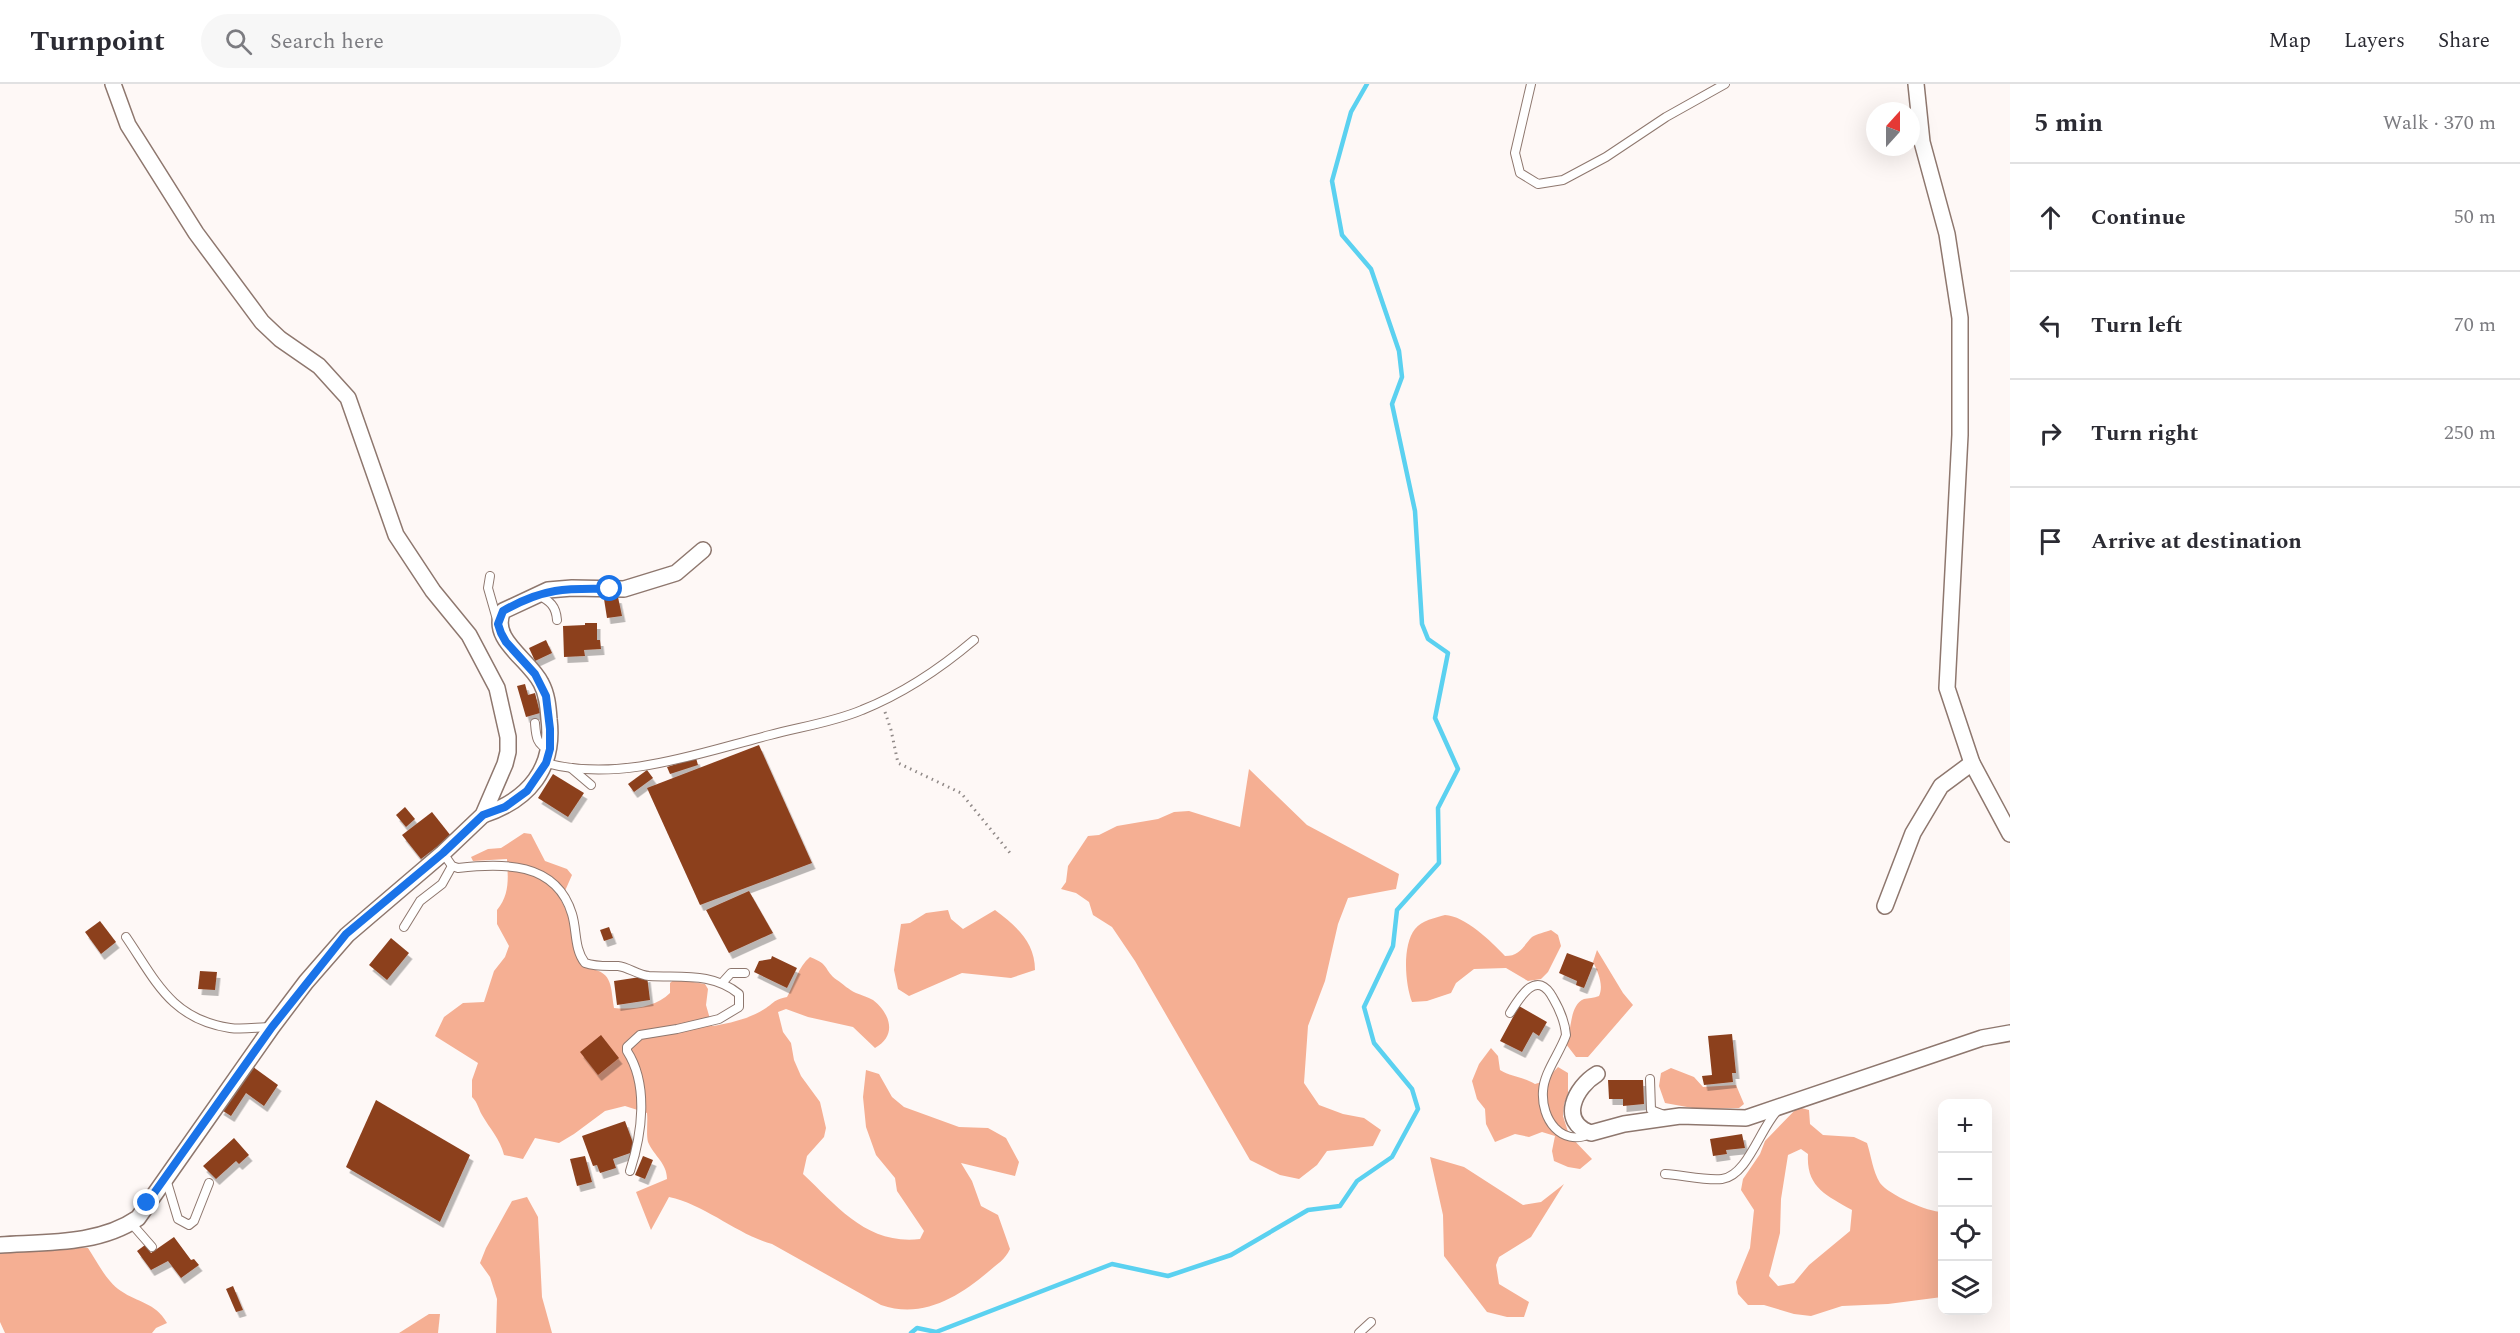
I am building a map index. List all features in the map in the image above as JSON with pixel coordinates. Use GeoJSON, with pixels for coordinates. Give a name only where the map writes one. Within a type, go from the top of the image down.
{"type":"FeatureCollection","features":[{"type":"Feature","properties":{"kind":"street"},"geometry":{"type":"LineString","coordinates":[[113,84],[128,125],[196,233],[262,322],[280,339],[319,366],[348,398],[396,535],[433,591],[469,635],[490,672],[497,688],[508,737],[508,752],[483,815]]}},
{"type":"Feature","properties":{"kind":"street"},"geometry":{"type":"LineString","coordinates":[[1916,84],[1922,142],[1947,234],[1960,318],[1960,435],[1947,688],[1972,763],[2010,834]]}},
{"type":"Feature","properties":{"kind":"street"},"geometry":{"type":"LineString","coordinates":[[0,1245],[93,1237],[138,1218],[272,1027],[346,934],[443,853],[483,815],[505,807],[527,791],[548,756],[550,729],[546,696],[541,683],[518,653],[506,642],[498,624],[503,611],[548,590],[572,588],[624,590],[676,573],[703,549]]}},
{"type":"Feature","properties":{"kind":"street"},"geometry":{"type":"LineString","coordinates":[[1885,906],[1913,832],[1941,786],[1972,763]]}},
{"type":"Feature","properties":{"kind":"street"},"geometry":{"type":"LineString","coordinates":[[1597,1074],[1588,1079],[1573,1104],[1575,1121],[1579,1127],[1591,1133],[1624,1124],[1680,1116],[1746,1118],[1982,1038],[2010,1033]]}},
{"type":"Feature","properties":{"kind":"lane"},"geometry":{"type":"LineString","coordinates":[[1531,84],[1515,153],[1520,173],[1538,184],[1563,180],[1606,157],[1665,117],[1725,84]]}},
{"type":"Feature","properties":{"kind":"lane"},"geometry":{"type":"LineString","coordinates":[[490,576],[488,588],[498,624]]}},
{"type":"Feature","properties":{"kind":"lane"},"geometry":{"type":"LineString","coordinates":[[537,595],[550,601],[557,612],[557,620]]}},
{"type":"Feature","properties":{"kind":"lane"},"geometry":{"type":"LineString","coordinates":[[571,768],[660,763],[860,712],[939,667],[974,640]]}},
{"type":"Feature","properties":{"kind":"lane"},"geometry":{"type":"LineString","coordinates":[[535,723],[538,741],[548,756],[571,768],[591,785]]}},
{"type":"Feature","properties":{"kind":"lane"},"geometry":{"type":"LineString","coordinates":[[443,853],[453,866],[458,868],[505,865],[549,878],[572,911],[578,947],[585,963],[595,966],[621,966],[649,976],[695,977],[722,983],[739,994],[739,1006],[729,1014],[677,1029],[640,1035],[627,1047],[635,1064],[640,1093],[638,1146],[630,1171]]}},
{"type":"Feature","properties":{"kind":"lane"},"geometry":{"type":"LineString","coordinates":[[404,927],[420,902],[442,884],[453,866]]}},
{"type":"Feature","properties":{"kind":"lane"},"geometry":{"type":"LineString","coordinates":[[126,937],[169,1000],[185,1013],[209,1023],[232,1028],[272,1027]]}},
{"type":"Feature","properties":{"kind":"lane"},"geometry":{"type":"LineString","coordinates":[[722,983],[731,973],[745,973]]}},
{"type":"Feature","properties":{"kind":"lane"},"geometry":{"type":"LineString","coordinates":[[1510,1013],[1528,988],[1538,985],[1545,986],[1551,994],[1565,1025],[1566,1035],[1543,1090],[1544,1106],[1549,1121],[1557,1132],[1568,1138],[1579,1138],[1591,1133]]}},
{"type":"Feature","properties":{"kind":"lane"},"geometry":{"type":"LineString","coordinates":[[1650,1079],[1651,1110],[1658,1114],[1680,1116]]}},
{"type":"Feature","properties":{"kind":"lane"},"geometry":{"type":"LineString","coordinates":[[1665,1174],[1691,1175],[1719,1180],[1730,1178],[1738,1171],[1765,1127],[1784,1104]]}},
{"type":"Feature","properties":{"kind":"lane"},"geometry":{"type":"LineString","coordinates":[[165,1177],[178,1219],[189,1225],[194,1221],[209,1183]]}},
{"type":"Feature","properties":{"kind":"lane"},"geometry":{"type":"LineString","coordinates":[[131,1222],[152,1246]]}},
{"type":"Feature","properties":{"kind":"lane"},"geometry":{"type":"LineString","coordinates":[[1359,1333],[1371,1322]]}},
{"type":"Feature","properties":{"kind":"path"},"geometry":{"type":"LineString","coordinates":[[879,703],[891,730],[898,763],[961,793],[1010,853]]}},
{"type":"Feature","properties":{"kind":"shaded area"},"geometry":{"type":"Polygon","coordinates":[[[1249,769],[1307,825],[1399,874],[1396,889],[1348,898],[1338,924],[1325,981],[1308,1026],[1304,1083],[1319,1105],[1343,1114],[1364,1118],[1381,1130],[1373,1146],[1327,1151],[1317,1165],[1299,1179],[1280,1175],[1250,1160],[1135,961],[1112,927],[1093,915],[1089,902],[1076,893],[1061,889],[1066,882],[1068,866],[1088,836],[1099,835],[1117,826],[1158,819],[1174,812],[1189,811],[1240,827],[1249,769]]]}},
{"type":"Feature","properties":{"kind":"shaded area"},"geometry":{"type":"Polygon","coordinates":[[[524,833],[531,834],[545,861],[567,869],[572,875],[561,900],[571,920],[579,959],[584,967],[605,975],[612,991],[614,1008],[636,1008],[658,1002],[670,993],[670,983],[675,979],[705,984],[708,989],[706,1005],[712,1026],[732,1022],[754,1015],[777,1000],[787,997],[800,970],[810,957],[824,965],[848,989],[873,1000],[884,1012],[889,1025],[886,1037],[875,1048],[853,1027],[808,1017],[786,1009],[778,1012],[783,1032],[791,1043],[794,1060],[801,1076],[820,1102],[826,1128],[824,1137],[807,1156],[803,1174],[841,1211],[869,1230],[901,1239],[920,1239],[924,1231],[897,1191],[895,1178],[876,1155],[866,1127],[863,1097],[866,1070],[879,1074],[892,1097],[904,1107],[959,1127],[988,1128],[1006,1138],[1019,1162],[1015,1176],[961,1163],[972,1181],[981,1206],[998,1215],[1010,1249],[1003,1259],[951,1298],[925,1308],[896,1309],[881,1305],[772,1244],[746,1234],[683,1201],[669,1197],[651,1230],[636,1192],[667,1179],[666,1173],[663,1164],[648,1142],[647,1113],[625,1106],[605,1111],[559,1143],[535,1138],[523,1159],[504,1155],[472,1097],[472,1080],[478,1063],[435,1036],[444,1017],[463,1003],[484,1002],[494,971],[505,957],[509,946],[497,924],[497,910],[504,898],[507,886],[507,859],[473,861],[471,857],[488,849],[501,848],[524,833]]]}},
{"type":"Feature","properties":{"kind":"shaded area"},"geometry":{"type":"Polygon","coordinates":[[[948,910],[951,919],[963,929],[995,910],[1017,929],[1028,943],[1032,951],[1035,970],[1011,978],[962,973],[909,996],[898,989],[894,970],[901,924],[910,923],[926,913],[948,910]]]}},
{"type":"Feature","properties":{"kind":"shaded area"},"geometry":{"type":"Polygon","coordinates":[[[1445,915],[1453,916],[1469,924],[1505,956],[1518,952],[1532,937],[1551,930],[1558,935],[1561,946],[1548,972],[1541,979],[1528,981],[1506,968],[1474,969],[1456,983],[1451,993],[1427,1001],[1412,1002],[1406,965],[1406,954],[1411,936],[1421,923],[1445,915]]]}},
{"type":"Feature","properties":{"kind":"shaded area"},"geometry":{"type":"Polygon","coordinates":[[[1597,950],[1633,1005],[1588,1057],[1576,1057],[1566,1044],[1573,1012],[1579,1002],[1599,996],[1601,983],[1593,962],[1597,950]]]}},
{"type":"Feature","properties":{"kind":"shaded area"},"geometry":{"type":"Polygon","coordinates":[[[1491,1048],[1498,1056],[1500,1070],[1535,1084],[1545,1081],[1558,1067],[1568,1073],[1568,1093],[1563,1116],[1569,1135],[1592,1159],[1580,1169],[1554,1161],[1552,1151],[1555,1136],[1542,1132],[1529,1137],[1515,1134],[1495,1142],[1486,1124],[1485,1109],[1477,1099],[1472,1081],[1479,1064],[1491,1048]]]}},
{"type":"Feature","properties":{"kind":"shaded area"},"geometry":{"type":"Polygon","coordinates":[[[1671,1068],[1694,1077],[1703,1087],[1736,1085],[1744,1104],[1739,1108],[1698,1109],[1665,1103],[1659,1086],[1661,1073],[1671,1068]]]}},
{"type":"Feature","properties":{"kind":"shaded area"},"geometry":{"type":"Polygon","coordinates":[[[1798,1107],[1809,1110],[1810,1124],[1823,1135],[1854,1137],[1867,1143],[1876,1174],[1885,1188],[1909,1202],[1938,1211],[1938,1298],[1888,1304],[1842,1306],[1811,1316],[1794,1314],[1764,1305],[1748,1305],[1738,1294],[1736,1282],[1750,1248],[1754,1210],[1741,1190],[1743,1179],[1760,1154],[1765,1141],[1798,1107]],[[1801,1149],[1788,1155],[1781,1199],[1780,1233],[1769,1276],[1778,1286],[1794,1283],[1809,1265],[1850,1231],[1852,1210],[1819,1189],[1810,1175],[1808,1154],[1801,1149]]]}},
{"type":"Feature","properties":{"kind":"shaded area"},"geometry":{"type":"Polygon","coordinates":[[[1430,1157],[1464,1167],[1523,1205],[1541,1202],[1564,1184],[1531,1237],[1499,1257],[1496,1265],[1499,1284],[1529,1302],[1524,1317],[1507,1317],[1487,1312],[1444,1256],[1443,1215],[1430,1157]]]}},
{"type":"Feature","properties":{"kind":"shaded area"},"geometry":{"type":"Polygon","coordinates":[[[527,1197],[538,1217],[542,1297],[552,1333],[496,1333],[497,1299],[490,1277],[480,1263],[512,1201],[527,1197]]]}},
{"type":"Feature","properties":{"kind":"shaded area"},"geometry":{"type":"Polygon","coordinates":[[[88,1248],[116,1287],[152,1307],[167,1323],[156,1328],[152,1333],[5,1333],[0,1322],[0,1251],[88,1248]]]}},
{"type":"Feature","properties":{"kind":"shaded area"},"geometry":{"type":"Polygon","coordinates":[[[429,1314],[440,1314],[438,1333],[399,1333],[429,1314]]]}},
{"type":"Feature","properties":{"kind":"building"},"geometry":{"type":"Polygon","coordinates":[[[618,597],[622,616],[607,618],[604,599],[618,597]]]}},
{"type":"Feature","properties":{"kind":"building"},"geometry":{"type":"Polygon","coordinates":[[[585,623],[597,623],[597,640],[600,640],[601,649],[584,650],[585,656],[564,657],[563,626],[585,625],[585,623]]]}},
{"type":"Feature","properties":{"kind":"building"},"geometry":{"type":"Polygon","coordinates":[[[546,640],[552,653],[535,661],[529,648],[546,640]]]}},
{"type":"Feature","properties":{"kind":"building"},"geometry":{"type":"Polygon","coordinates":[[[525,684],[528,695],[535,693],[540,713],[526,717],[517,686],[525,684]]]}},
{"type":"Feature","properties":{"kind":"building"},"geometry":{"type":"Polygon","coordinates":[[[759,745],[812,863],[700,905],[647,788],[759,745]]]}},
{"type":"Feature","properties":{"kind":"building"},"geometry":{"type":"Polygon","coordinates":[[[696,758],[698,765],[670,774],[667,767],[696,758]]]}},
{"type":"Feature","properties":{"kind":"building"},"geometry":{"type":"Polygon","coordinates":[[[647,770],[653,778],[634,792],[628,784],[647,770]]]}},
{"type":"Feature","properties":{"kind":"building"},"geometry":{"type":"Polygon","coordinates":[[[553,774],[584,793],[568,817],[538,798],[553,774]]]}},
{"type":"Feature","properties":{"kind":"building"},"geometry":{"type":"Polygon","coordinates":[[[405,807],[415,819],[406,827],[396,815],[405,807]]]}},
{"type":"Feature","properties":{"kind":"building"},"geometry":{"type":"Polygon","coordinates":[[[432,812],[451,836],[421,859],[402,835],[432,812]]]}},
{"type":"Feature","properties":{"kind":"building"},"geometry":{"type":"Polygon","coordinates":[[[749,891],[773,933],[729,953],[706,910],[749,891]]]}},
{"type":"Feature","properties":{"kind":"building"},"geometry":{"type":"Polygon","coordinates":[[[100,921],[116,942],[101,954],[85,932],[100,921]]]}},
{"type":"Feature","properties":{"kind":"building"},"geometry":{"type":"Polygon","coordinates":[[[609,927],[613,938],[604,941],[600,930],[609,927]]]}},
{"type":"Feature","properties":{"kind":"building"},"geometry":{"type":"Polygon","coordinates":[[[391,938],[409,953],[387,980],[369,965],[391,938]]]}},
{"type":"Feature","properties":{"kind":"building"},"geometry":{"type":"Polygon","coordinates":[[[1567,953],[1594,963],[1584,988],[1576,985],[1577,981],[1559,973],[1567,953]]]}},
{"type":"Feature","properties":{"kind":"building"},"geometry":{"type":"Polygon","coordinates":[[[772,956],[797,968],[787,988],[754,972],[759,961],[771,959],[772,956]]]}},
{"type":"Feature","properties":{"kind":"building"},"geometry":{"type":"Polygon","coordinates":[[[200,971],[217,972],[215,990],[198,989],[200,971]]]}},
{"type":"Feature","properties":{"kind":"building"},"geometry":{"type":"Polygon","coordinates":[[[647,976],[650,1000],[617,1005],[614,981],[647,976]]]}},
{"type":"Feature","properties":{"kind":"building"},"geometry":{"type":"Polygon","coordinates":[[[1519,1006],[1547,1022],[1539,1036],[1533,1032],[1522,1052],[1500,1041],[1519,1006]]]}},
{"type":"Feature","properties":{"kind":"building"},"geometry":{"type":"Polygon","coordinates":[[[1732,1034],[1736,1073],[1732,1073],[1733,1082],[1704,1085],[1702,1076],[1712,1075],[1708,1036],[1732,1034]]]}},
{"type":"Feature","properties":{"kind":"building"},"geometry":{"type":"Polygon","coordinates":[[[601,1035],[619,1058],[598,1075],[580,1052],[601,1035]]]}},
{"type":"Feature","properties":{"kind":"building"},"geometry":{"type":"Polygon","coordinates":[[[249,1064],[278,1085],[264,1106],[246,1093],[231,1116],[220,1109],[249,1064]]]}},
{"type":"Feature","properties":{"kind":"building"},"geometry":{"type":"Polygon","coordinates":[[[1608,1080],[1643,1080],[1644,1104],[1623,1106],[1623,1099],[1609,1099],[1608,1080]]]}},
{"type":"Feature","properties":{"kind":"building"},"geometry":{"type":"Polygon","coordinates":[[[376,1100],[470,1155],[440,1222],[346,1167],[376,1100]]]}},
{"type":"Feature","properties":{"kind":"building"},"geometry":{"type":"Polygon","coordinates":[[[625,1121],[636,1151],[613,1159],[616,1168],[600,1173],[597,1165],[593,1166],[582,1136],[625,1121]]]}},
{"type":"Feature","properties":{"kind":"building"},"geometry":{"type":"Polygon","coordinates":[[[1742,1134],[1745,1148],[1726,1150],[1727,1154],[1713,1156],[1710,1139],[1742,1134]]]}},
{"type":"Feature","properties":{"kind":"building"},"geometry":{"type":"Polygon","coordinates":[[[234,1138],[249,1155],[239,1164],[236,1161],[216,1179],[203,1166],[234,1138]]]}},
{"type":"Feature","properties":{"kind":"building"},"geometry":{"type":"Polygon","coordinates":[[[585,1156],[592,1182],[577,1186],[570,1159],[585,1156]]]}},
{"type":"Feature","properties":{"kind":"building"},"geometry":{"type":"Polygon","coordinates":[[[643,1156],[653,1160],[645,1179],[635,1175],[643,1156]]]}},
{"type":"Feature","properties":{"kind":"building"},"geometry":{"type":"Polygon","coordinates":[[[174,1237],[191,1260],[194,1259],[199,1265],[181,1278],[168,1261],[151,1270],[137,1251],[145,1245],[151,1253],[174,1237]]]}},
{"type":"Feature","properties":{"kind":"building"},"geometry":{"type":"Polygon","coordinates":[[[233,1286],[243,1310],[236,1312],[226,1289],[233,1286]]]}},
{"type":"Feature","properties":{"kind":"waterway"},"geometry":{"type":"LineString","coordinates":[[911,1333],[917,1328],[936,1332],[1112,1264],[1168,1276],[1231,1255],[1308,1210],[1340,1206],[1357,1181],[1392,1157],[1418,1109],[1412,1089],[1374,1043],[1364,1007],[1393,946],[1397,910],[1439,863],[1438,808],[1458,769],[1435,718],[1448,653],[1428,639],[1422,624],[1415,511],[1392,404],[1402,377],[1399,351],[1371,269],[1342,235],[1332,181],[1351,112],[1367,84]]}},
{"type":"Feature","properties":{"kind":"route"},"geometry":{"type":"LineString","coordinates":[[147,1203],[272,1027],[346,934],[443,853],[483,815],[505,807],[527,791],[546,763],[550,749],[550,729],[546,696],[535,674],[506,642],[501,633],[498,624],[503,611],[548,590],[610,589]]}}]}
